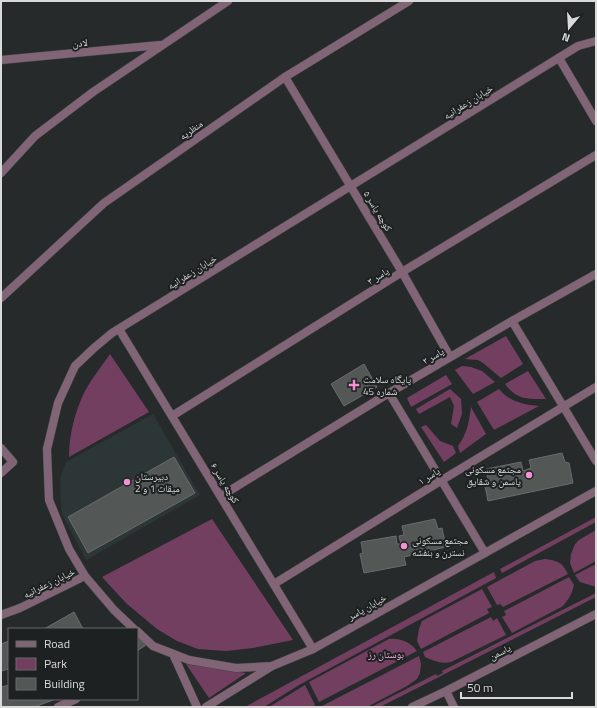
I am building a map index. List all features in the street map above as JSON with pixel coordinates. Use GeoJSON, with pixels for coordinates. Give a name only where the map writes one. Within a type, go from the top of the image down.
{"type":"FeatureCollection","features":[{"type":"Feature","properties":{"kind":"street"},"geometry":{"type":"LineString","coordinates":[[1,173],[35,136],[93,92],[228,1]]}},
{"type":"Feature","properties":{"kind":"street","name":"منظریه"},"geometry":{"type":"LineString","coordinates":[[1,298],[104,203],[285,77],[409,1]]}},
{"type":"Feature","properties":{"kind":"street","name":"خیابان زعفرانیه"},"geometry":{"type":"LineString","coordinates":[[1,615],[20,608],[85,576],[69,549],[50,500],[47,449],[58,403],[75,366],[112,333],[578,46],[596,41]]}},
{"type":"Feature","properties":{"kind":"street","name":"لادن"},"geometry":{"type":"LineString","coordinates":[[1,60],[161,45]]}},
{"type":"Feature","properties":{"kind":"street"},"geometry":{"type":"LineString","coordinates":[[559,58],[596,121]]}},
{"type":"Feature","properties":{"kind":"street","name":"کوچه یاسر ۵"},"geometry":{"type":"LineString","coordinates":[[285,77],[402,272],[450,357]]}},
{"type":"Feature","properties":{"kind":"street","name":"یاسر ۳"},"geometry":{"type":"LineString","coordinates":[[172,416],[402,272],[596,155]]}},
{"type":"Feature","properties":{"kind":"street","name":"یاسر ۲"},"geometry":{"type":"LineString","coordinates":[[221,496],[389,393],[596,274]]}},
{"type":"Feature","properties":{"kind":"street"},"geometry":{"type":"LineString","coordinates":[[512,321],[596,462]]}},
{"type":"Feature","properties":{"kind":"street","name":"کوچه یاسر ۶"},"geometry":{"type":"LineString","coordinates":[[119,329],[313,648]]}},
{"type":"Feature","properties":{"kind":"street","name":"یاسر ۱"},"geometry":{"type":"LineString","coordinates":[[274,584],[596,387]]}},
{"type":"Feature","properties":{"kind":"street"},"geometry":{"type":"LineString","coordinates":[[389,393],[485,553]]}},
{"type":"Feature","properties":{"kind":"street"},"geometry":{"type":"LineString","coordinates":[[1,448],[13,462],[1,474]]}},
{"type":"Feature","properties":{"kind":"street","name":"خیابان یاسر"},"geometry":{"type":"LineString","coordinates":[[138,632],[153,646],[189,660],[236,668],[272,666],[313,648],[596,492]]}},
{"type":"Feature","properties":{"kind":"street"},"geometry":{"type":"LineString","coordinates":[[85,576],[114,610],[133,628]]}},
{"type":"Feature","properties":{"kind":"street","name":"یاسمن"},"geometry":{"type":"LineString","coordinates":[[412,707],[596,614]]}},
{"type":"Feature","properties":{"kind":"street"},"geometry":{"type":"LineString","coordinates":[[173,654],[197,707]]}},
{"type":"Feature","properties":{"kind":"street"},"geometry":{"type":"LineString","coordinates":[[206,707],[272,666]]}},
{"type":"Feature","properties":{"kind":"street"},"geometry":{"type":"LineString","coordinates":[[446,691],[454,707]]}},
{"type":"Feature","properties":{"kind":"street"},"geometry":{"type":"LineString","coordinates":[[58,707],[76,702]]}},
{"type":"Feature","properties":{"kind":"shaded area","name":"دبیرستان میقات 1 و 2"},"geometry":{"type":"Polygon","coordinates":[[[153,414],[200,495],[86,560],[62,514],[60,490],[61,475],[66,462],[153,414]]]}},
{"type":"Feature","properties":{"kind":"green space"},"geometry":{"type":"Polygon","coordinates":[[[506,336],[523,364],[501,378],[478,360],[465,359],[506,336]]]}},
{"type":"Feature","properties":{"kind":"green space"},"geometry":{"type":"Polygon","coordinates":[[[110,354],[149,412],[69,457],[71,432],[81,399],[91,381],[110,354]]]}},
{"type":"Feature","properties":{"kind":"green space"},"geometry":{"type":"Polygon","coordinates":[[[462,366],[471,367],[482,371],[495,382],[473,394],[455,370],[462,366]]]}},
{"type":"Feature","properties":{"kind":"green space"},"geometry":{"type":"Polygon","coordinates":[[[528,371],[546,399],[523,398],[514,393],[505,384],[528,371]]]}},
{"type":"Feature","properties":{"kind":"green space"},"geometry":{"type":"Polygon","coordinates":[[[446,375],[452,384],[411,407],[407,398],[446,375]]]}},
{"type":"Feature","properties":{"kind":"green space"},"geometry":{"type":"Polygon","coordinates":[[[450,389],[461,399],[462,414],[457,428],[451,424],[454,406],[450,397],[419,414],[416,409],[450,389]]]}},
{"type":"Feature","properties":{"kind":"green space"},"geometry":{"type":"Polygon","coordinates":[[[499,389],[507,397],[517,402],[539,406],[494,430],[477,402],[499,389]]]}},
{"type":"Feature","properties":{"kind":"green space"},"geometry":{"type":"Polygon","coordinates":[[[471,407],[486,434],[460,453],[458,446],[464,437],[467,428],[471,407]]]}},
{"type":"Feature","properties":{"kind":"green space"},"geometry":{"type":"Polygon","coordinates":[[[426,425],[440,441],[453,446],[456,453],[444,462],[421,427],[426,425]]]}},
{"type":"Feature","properties":{"kind":"green space"},"geometry":{"type":"Polygon","coordinates":[[[596,517],[596,522],[502,573],[500,569],[596,517]]]}},
{"type":"Feature","properties":{"kind":"green space"},"geometry":{"type":"Polygon","coordinates":[[[212,519],[293,640],[253,648],[226,651],[198,649],[177,641],[157,629],[127,604],[102,577],[212,519]]]}},
{"type":"Feature","properties":{"kind":"green space"},"geometry":{"type":"Polygon","coordinates":[[[596,530],[596,561],[574,573],[570,563],[571,554],[575,544],[596,530]]]}},
{"type":"Feature","properties":{"kind":"green space"},"geometry":{"type":"Polygon","coordinates":[[[545,559],[553,560],[559,563],[564,567],[568,574],[503,607],[500,604],[497,605],[487,587],[535,561],[545,559]]]}},
{"type":"Feature","properties":{"kind":"green space"},"geometry":{"type":"Polygon","coordinates":[[[596,564],[596,587],[580,582],[575,575],[596,564]]]}},
{"type":"Feature","properties":{"kind":"green space","name":"بوستان رز"},"geometry":{"type":"Polygon","coordinates":[[[494,572],[496,578],[299,685],[264,707],[245,707],[494,572]]]}},
{"type":"Feature","properties":{"kind":"green space"},"geometry":{"type":"Polygon","coordinates":[[[569,577],[574,585],[569,598],[563,606],[512,633],[502,617],[506,615],[504,611],[569,577]]]}},
{"type":"Feature","properties":{"kind":"green space","name":"بوستان رز"},"geometry":{"type":"Polygon","coordinates":[[[482,589],[492,607],[487,609],[489,613],[421,649],[417,641],[422,621],[482,589]]]}},
{"type":"Feature","properties":{"kind":"green space","name":"بوستان رز"},"geometry":{"type":"Polygon","coordinates":[[[596,593],[596,597],[380,707],[371,707],[436,674],[437,676],[443,673],[442,671],[596,593]]]}},
{"type":"Feature","properties":{"kind":"green space","name":"بوستان رز"},"geometry":{"type":"Polygon","coordinates":[[[491,617],[493,621],[497,618],[506,635],[451,662],[447,663],[435,661],[425,657],[423,652],[491,617]]]}},
{"type":"Feature","properties":{"kind":"green space","name":"بوستان رز"},"geometry":{"type":"Polygon","coordinates":[[[389,639],[404,641],[417,651],[319,702],[309,682],[389,639]]]}},
{"type":"Feature","properties":{"kind":"green space","name":"بوستان رز"},"geometry":{"type":"Polygon","coordinates":[[[419,656],[421,664],[420,673],[417,679],[407,686],[367,707],[322,706],[419,656]]]}},
{"type":"Feature","properties":{"kind":"green space"},"geometry":{"type":"Polygon","coordinates":[[[186,664],[246,673],[209,698],[186,664]]]}},
{"type":"Feature","properties":{"kind":"green space"},"geometry":{"type":"Polygon","coordinates":[[[305,685],[315,705],[312,707],[269,707],[305,685]]]}},
{"type":"Feature","properties":{"kind":"building","name":"پایگاه سلامت شماره 45"},"geometry":{"type":"Polygon","coordinates":[[[364,364],[377,387],[344,406],[331,384],[364,364]]]}},
{"type":"Feature","properties":{"kind":"building","name":"مجتمع مسکونی یاسمن و شقایق"},"geometry":{"type":"Polygon","coordinates":[[[562,453],[565,462],[569,463],[573,483],[488,501],[484,481],[488,480],[486,469],[521,462],[523,471],[531,468],[529,460],[562,453]]]}},
{"type":"Feature","properties":{"kind":"building"},"geometry":{"type":"Polygon","coordinates":[[[174,457],[195,493],[88,553],[68,517],[174,457]]]}},
{"type":"Feature","properties":{"kind":"building","name":"مجتمع مسکونی نسترن و بنفشه"},"geometry":{"type":"Polygon","coordinates":[[[435,519],[438,529],[442,528],[446,547],[404,557],[406,565],[364,573],[360,554],[363,553],[361,542],[396,536],[397,544],[401,544],[399,536],[404,535],[402,526],[435,519]]]}},
{"type":"Feature","properties":{"kind":"building"},"geometry":{"type":"Polygon","coordinates":[[[74,612],[82,628],[46,628],[74,612]]]}},
{"type":"Feature","properties":{"kind":"building"},"geometry":{"type":"Polygon","coordinates":[[[138,639],[146,645],[138,650],[138,639]]]}},
{"type":"Feature","properties":{"kind":"building"},"geometry":{"type":"Polygon","coordinates":[[[8,641],[8,669],[1,671],[1,644],[8,641]]]}},
{"type":"Feature","properties":{"kind":"building"},"geometry":{"type":"Polygon","coordinates":[[[8,685],[8,700],[53,700],[34,707],[1,707],[1,687],[8,685]]]}},
{"type":"Feature","properties":{"kind":"place","name":"پایگاه سلامت شماره 45"},"geometry":{"type":"Point","coordinates":[354,385]}},
{"type":"Feature","properties":{"kind":"place","name":"مجتمع مسکونی یاسمن و شقایق"},"geometry":{"type":"Point","coordinates":[529,475]}},
{"type":"Feature","properties":{"kind":"place","name":"دبیرستان میقات 1 و 2"},"geometry":{"type":"Point","coordinates":[127,482]}},
{"type":"Feature","properties":{"kind":"place","name":"مجتمع مسکونی نسترن و بنفشه"},"geometry":{"type":"Point","coordinates":[404,546]}}]}
